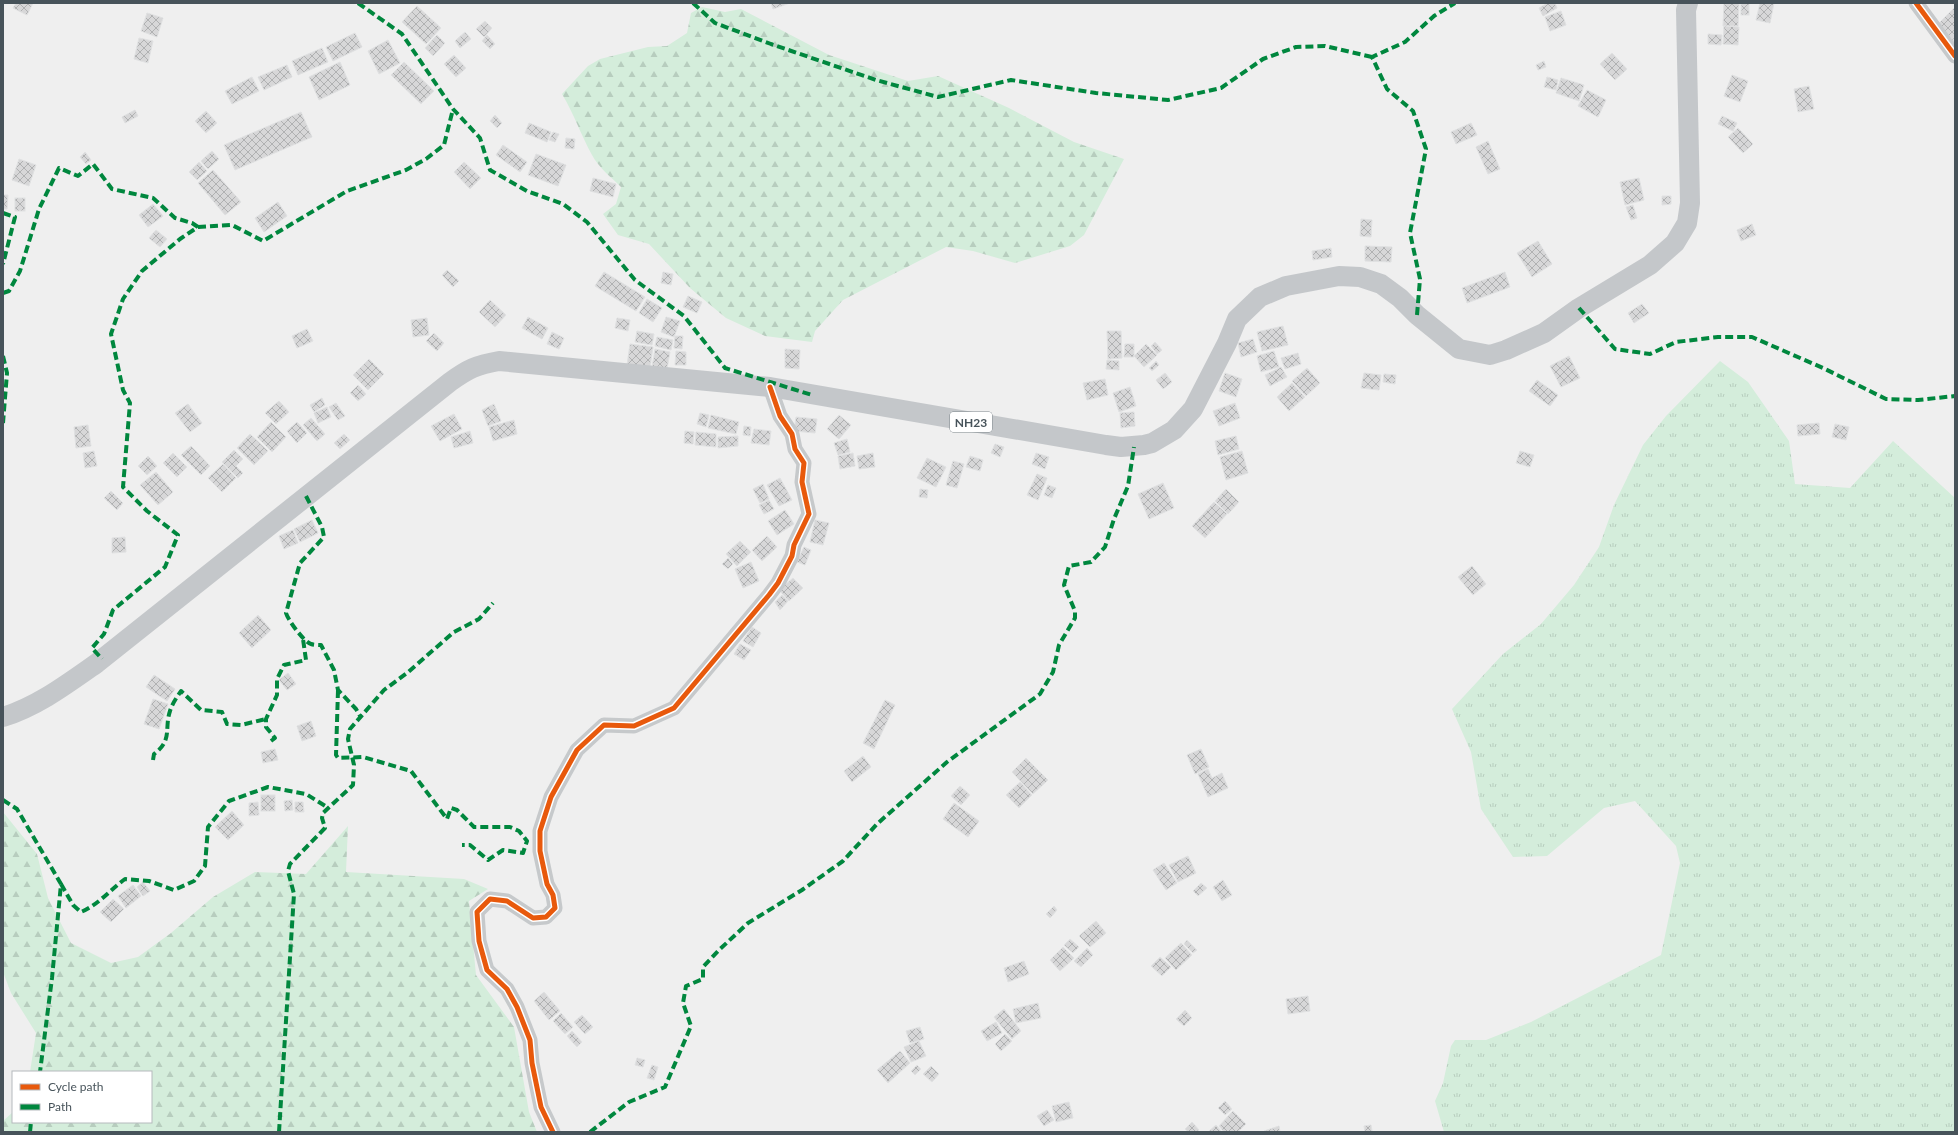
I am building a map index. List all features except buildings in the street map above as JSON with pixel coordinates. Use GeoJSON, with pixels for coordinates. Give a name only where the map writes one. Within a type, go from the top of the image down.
{"type":"FeatureCollection","features":[{"type":"Feature","properties":{"kind":"main road","name":"NH23"},"geometry":{"type":"LineString","coordinates":[[3,717],[17,713],[44,699],[97,663],[469,368],[499,361],[770,388],[1121,447],[1152,443],[1174,430],[1193,409],[1227,343],[1237,318],[1260,297],[1286,286],[1339,276],[1360,277],[1381,284],[1400,298],[1417,315],[1459,349],[1490,355],[1506,350],[1544,333],[1579,308],[1650,265],[1675,243],[1687,223],[1690,203],[1686,10],[1688,3]]}},
{"type":"Feature","properties":{"kind":"street"},"geometry":{"type":"LineString","coordinates":[[1916,3],[1955,56]]}},
{"type":"Feature","properties":{"kind":"street"},"geometry":{"type":"LineString","coordinates":[[553,1132],[541,1108],[532,1063],[530,1040],[517,1007],[507,989],[487,970],[479,941],[477,912],[490,899],[507,900],[533,918],[546,917],[555,908],[553,896],[547,884],[543,864],[540,831],[551,797],[577,750],[604,725],[634,726],[674,708],[778,583],[792,556],[794,545],[809,514],[802,482],[804,463],[795,449],[792,434],[780,416],[770,388]]}},
{"type":"Feature","properties":{"kind":"green space"},"geometry":{"type":"Polygon","coordinates":[[[702,7],[725,12],[741,9],[829,55],[908,81],[938,76],[1009,108],[1074,142],[1124,159],[1084,235],[1070,246],[1015,263],[973,251],[946,247],[843,300],[815,331],[812,342],[765,336],[726,318],[690,288],[649,244],[618,235],[603,214],[616,204],[621,187],[595,160],[562,94],[588,66],[600,59],[648,47],[667,46],[687,33],[691,13],[702,7]]]}},
{"type":"Feature","properties":{"kind":"green space"},"geometry":{"type":"Polygon","coordinates":[[[1720,361],[1748,382],[1789,441],[1795,484],[1850,488],[1893,441],[1955,498],[1955,1132],[1444,1132],[1435,1101],[1443,1083],[1451,1046],[1455,1040],[1486,1040],[1531,1022],[1661,955],[1680,863],[1676,846],[1635,801],[1604,808],[1547,856],[1513,857],[1481,809],[1471,752],[1452,709],[1503,654],[1541,624],[1574,585],[1599,547],[1614,505],[1643,445],[1666,416],[1720,361]]]}},
{"type":"Feature","properties":{"kind":"green space"},"geometry":{"type":"Polygon","coordinates":[[[3,812],[37,854],[48,898],[71,943],[111,963],[138,957],[171,933],[213,897],[255,872],[306,874],[348,826],[346,872],[464,879],[488,889],[469,901],[476,975],[514,1027],[529,1112],[537,1132],[3,1132],[3,1121],[12,1113],[12,1123],[152,1123],[152,1071],[30,1071],[36,1033],[11,993],[3,972],[3,812]]]}},
{"type":"Feature","properties":{"kind":"marked path"},"geometry":{"type":"LineString","coordinates":[[358,3],[402,34],[453,109],[480,138],[490,170],[527,191],[563,204],[587,222],[635,280],[684,316],[725,368],[812,395]]}},
{"type":"Feature","properties":{"kind":"marked path"},"geometry":{"type":"LineString","coordinates":[[693,3],[715,23],[876,80],[938,97],[1011,80],[1096,93],[1168,100],[1221,88],[1263,59],[1296,47],[1325,46],[1372,57]]}},
{"type":"Feature","properties":{"kind":"marked path"},"geometry":{"type":"LineString","coordinates":[[1417,315],[1420,279],[1410,233],[1426,149],[1413,111],[1387,89],[1372,57],[1405,42],[1434,16],[1455,3]]}},
{"type":"Feature","properties":{"kind":"marked path"},"geometry":{"type":"LineString","coordinates":[[198,227],[232,225],[263,241],[347,191],[406,170],[426,159],[444,145],[453,109]]}},
{"type":"Feature","properties":{"kind":"marked path"},"geometry":{"type":"LineString","coordinates":[[3,293],[9,291],[20,271],[39,209],[59,168],[78,176],[93,164],[112,189],[153,198],[175,218],[192,223],[198,227],[180,239],[142,271],[123,299],[111,334],[123,390],[130,403],[123,487],[147,511],[178,535],[165,567],[113,610],[104,634],[92,648],[102,659]]}},
{"type":"Feature","properties":{"kind":"marked path"},"geometry":{"type":"LineString","coordinates":[[3,213],[15,217],[3,264]]}},
{"type":"Feature","properties":{"kind":"marked path"},"geometry":{"type":"LineString","coordinates":[[1579,308],[1615,349],[1650,354],[1676,342],[1718,337],[1752,337],[1823,368],[1886,399],[1918,400],[1955,396]]}},
{"type":"Feature","properties":{"kind":"marked path"},"geometry":{"type":"LineString","coordinates":[[3,356],[7,373],[3,423]]}},
{"type":"Feature","properties":{"kind":"marked path"},"geometry":{"type":"LineString","coordinates":[[590,1132],[629,1102],[665,1087],[691,1026],[683,1003],[686,986],[703,979],[703,967],[719,950],[748,923],[802,890],[843,861],[877,824],[947,762],[1040,694],[1053,672],[1059,645],[1075,618],[1075,611],[1064,585],[1069,566],[1091,562],[1105,547],[1114,519],[1128,486],[1134,447]]}},
{"type":"Feature","properties":{"kind":"marked path"},"geometry":{"type":"LineString","coordinates":[[306,496],[322,527],[324,537],[300,563],[286,613],[304,639],[311,644],[321,645],[334,670],[338,690],[356,709],[360,716]]}},
{"type":"Feature","properties":{"kind":"marked path"},"geometry":{"type":"LineString","coordinates":[[279,1132],[294,894],[288,871],[290,864],[325,828],[322,818],[323,813],[353,785],[354,765],[348,739],[350,729],[384,690],[407,673],[454,632],[479,619],[493,603]]}},
{"type":"Feature","properties":{"kind":"marked path"},"geometry":{"type":"LineString","coordinates":[[271,741],[275,738],[266,727],[266,719],[277,695],[277,679],[284,665],[306,660],[303,639]]}},
{"type":"Feature","properties":{"kind":"marked path"},"geometry":{"type":"LineString","coordinates":[[338,690],[336,755],[338,758],[363,757],[411,771],[447,819],[451,808],[457,810],[474,827],[510,827],[519,831],[527,841],[523,853],[503,850],[488,860],[470,845],[462,845]]}},
{"type":"Feature","properties":{"kind":"marked path"},"geometry":{"type":"LineString","coordinates":[[153,760],[154,754],[164,744],[167,734],[168,717],[173,703],[181,691],[201,710],[222,712],[227,724],[241,725],[266,719]]}},
{"type":"Feature","properties":{"kind":"marked path"},"geometry":{"type":"LineString","coordinates":[[61,884],[73,905],[81,912],[98,901],[125,879],[149,881],[174,890],[194,881],[205,866],[208,827],[229,801],[268,787],[306,794],[327,807]]}},
{"type":"Feature","properties":{"kind":"marked path"},"geometry":{"type":"LineString","coordinates":[[3,800],[17,809],[61,884],[52,978],[40,1071]]}},
{"type":"Feature","properties":{"kind":"marked path"},"geometry":{"type":"LineString","coordinates":[[30,1132],[31,1123]]}},
{"type":"Feature","properties":{"kind":"cycle path"},"geometry":{"type":"LineString","coordinates":[[1916,3],[1955,56]]}},
{"type":"Feature","properties":{"kind":"cycle path"},"geometry":{"type":"LineString","coordinates":[[553,1132],[541,1107],[532,1063],[530,1040],[517,1007],[507,989],[487,970],[479,941],[477,912],[490,899],[507,901],[533,918],[546,917],[555,908],[553,895],[547,884],[540,851],[540,831],[551,797],[577,750],[604,725],[634,726],[674,708],[778,583],[792,556],[794,545],[809,514],[802,482],[804,463],[795,449],[792,434],[780,416],[770,387]]}}]}
